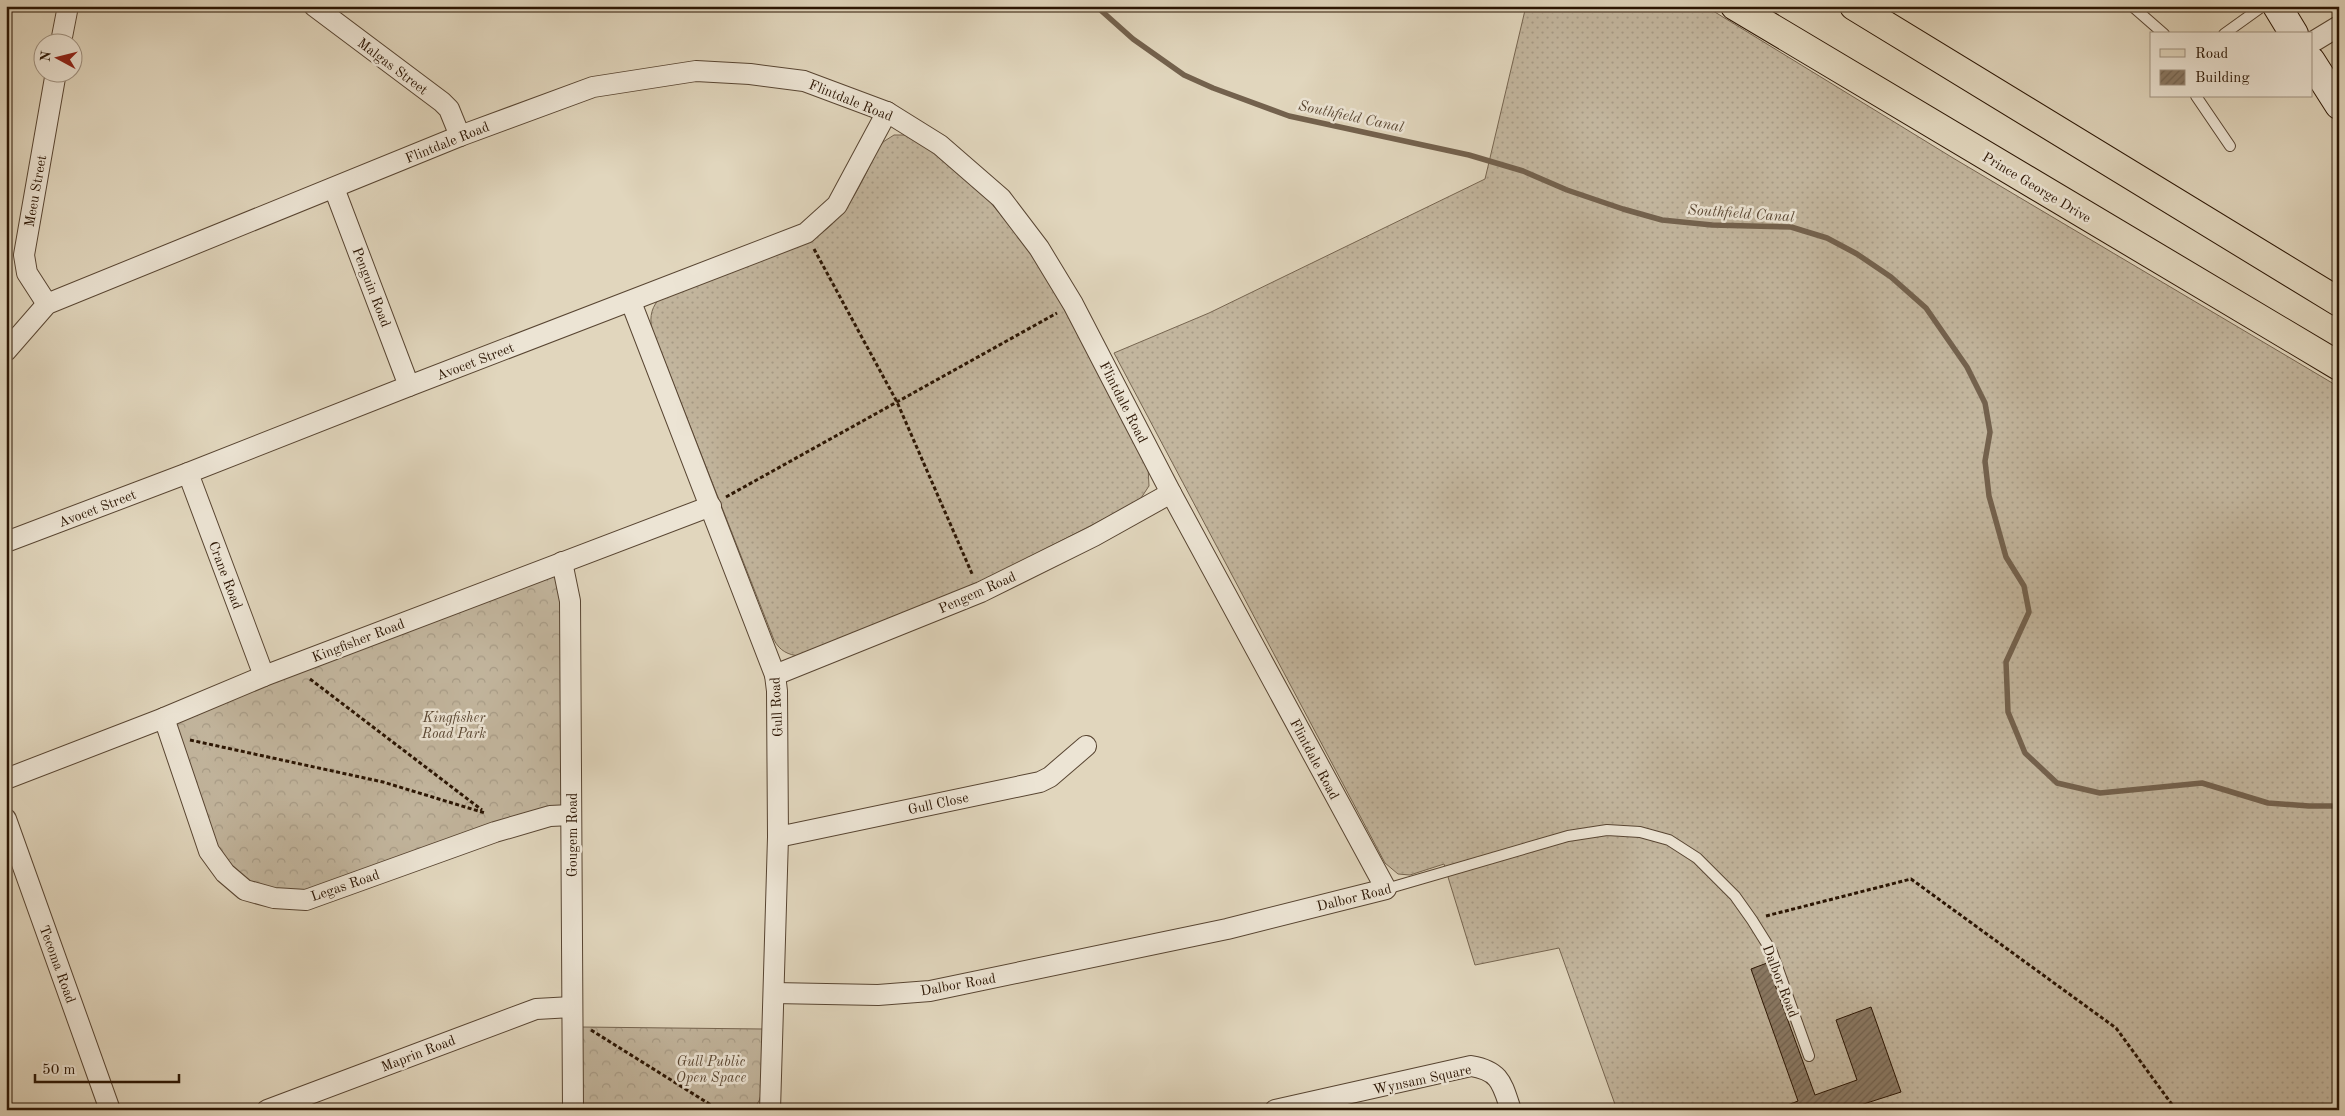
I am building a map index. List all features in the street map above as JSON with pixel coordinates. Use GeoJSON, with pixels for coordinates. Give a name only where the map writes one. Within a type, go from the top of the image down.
{"type":"FeatureCollection","features":[{"type":"Feature","properties":{"kind":"main road","name":"Prince George Drive"},"geometry":{"type":"LineString","coordinates":[[1735,6],[2339,366]]}},
{"type":"Feature","properties":{"kind":"main road"},"geometry":{"type":"LineString","coordinates":[[1854,6],[2339,302]]}},
{"type":"Feature","properties":{"kind":"street"},"geometry":{"type":"LineString","coordinates":[[63,32],[68,6]]}},
{"type":"Feature","properties":{"kind":"street","name":"Malgas Street"},"geometry":{"type":"LineString","coordinates":[[314,6],[442,102],[449,109],[460,136]]}},
{"type":"Feature","properties":{"kind":"street"},"geometry":{"type":"LineString","coordinates":[[2277,6],[2293,32]]}},
{"type":"Feature","properties":{"kind":"street"},"geometry":{"type":"LineString","coordinates":[[2312,42],[2339,26]]}},
{"type":"Feature","properties":{"kind":"street"},"geometry":{"type":"LineString","coordinates":[[2312,63],[2339,105]]}},
{"type":"Feature","properties":{"kind":"street","name":"Flintdale Road"},"geometry":{"type":"LineString","coordinates":[[6,351],[47,304],[460,136],[593,87],[696,71],[750,74],[804,80],[887,112],[940,145],[1001,198],[1039,248],[1073,304],[1171,493],[1386,889]]}},
{"type":"Feature","properties":{"kind":"street","name":"Meeu Street"},"geometry":{"type":"LineString","coordinates":[[47,304],[27,273],[24,255],[54,82]]}},
{"type":"Feature","properties":{"kind":"street","name":"Avocet Street"},"geometry":{"type":"LineString","coordinates":[[6,542],[188,474],[409,386],[806,233],[838,205],[887,112]]}},
{"type":"Feature","properties":{"kind":"street","name":"Penguin Road"},"geometry":{"type":"LineString","coordinates":[[334,188],[409,386]]}},
{"type":"Feature","properties":{"kind":"street","name":"Gull Road"},"geometry":{"type":"LineString","coordinates":[[631,302],[775,674],[777,691],[778,837],[770,1110]]}},
{"type":"Feature","properties":{"kind":"street","name":"Crane Road"},"geometry":{"type":"LineString","coordinates":[[188,474],[264,676]]}},
{"type":"Feature","properties":{"kind":"street","name":"Pengem Road"},"geometry":{"type":"LineString","coordinates":[[775,674],[981,592],[1094,536],[1171,493]]}},
{"type":"Feature","properties":{"kind":"street","name":"Kingfisher Road"},"geometry":{"type":"LineString","coordinates":[[6,779],[164,718],[264,676],[711,506]]}},
{"type":"Feature","properties":{"kind":"street","name":"Gougem Road"},"geometry":{"type":"LineString","coordinates":[[562,562],[570,601],[573,1110]]}},
{"type":"Feature","properties":{"kind":"street","name":"Legas Road"},"geometry":{"type":"LineString","coordinates":[[164,718],[208,851],[225,873],[245,890],[274,898],[306,900],[495,832],[550,816],[572,815]]}},
{"type":"Feature","properties":{"kind":"street","name":"Gull Close"},"geometry":{"type":"LineString","coordinates":[[778,837],[1040,782],[1050,777],[1086,746]]}},
{"type":"Feature","properties":{"kind":"street","name":"Tecoma Road"},"geometry":{"type":"LineString","coordinates":[[6,819],[110,1110]]}},
{"type":"Feature","properties":{"kind":"street","name":"Dalbor Road"},"geometry":{"type":"LineString","coordinates":[[774,993],[878,995],[930,991],[1227,929],[1386,889]]}},
{"type":"Feature","properties":{"kind":"street","name":"Maprin Road"},"geometry":{"type":"LineString","coordinates":[[267,1110],[536,1009],[572,1007]]}},
{"type":"Feature","properties":{"kind":"street","name":"Wynsam Square"},"geometry":{"type":"LineString","coordinates":[[1275,1110],[1340,1103],[1471,1066],[1486,1069],[1500,1078],[1511,1110]]}},
{"type":"Feature","properties":{"kind":"lane"},"geometry":{"type":"LineString","coordinates":[[2132,6],[2162,32]]}},
{"type":"Feature","properties":{"kind":"lane"},"geometry":{"type":"LineString","coordinates":[[2227,32],[2262,6]]}},
{"type":"Feature","properties":{"kind":"lane"},"geometry":{"type":"LineString","coordinates":[[2197,98],[2230,146]]}},
{"type":"Feature","properties":{"kind":"lane","name":"Dalbor Road"},"geometry":{"type":"LineString","coordinates":[[1386,889],[1568,836],[1607,830],[1640,832],[1669,840],[1697,858],[1735,896],[1752,920],[1772,952],[1809,1056]]}},
{"type":"Feature","properties":{"kind":"path"},"geometry":{"type":"LineString","coordinates":[[806,233],[897,402],[981,592]]}},
{"type":"Feature","properties":{"kind":"path"},"geometry":{"type":"LineString","coordinates":[[711,506],[1073,304]]}},
{"type":"Feature","properties":{"kind":"path"},"geometry":{"type":"LineString","coordinates":[[292,666],[333,695],[485,813],[495,832]]}},
{"type":"Feature","properties":{"kind":"path"},"geometry":{"type":"LineString","coordinates":[[172,743],[190,740],[383,782],[485,813]]}},
{"type":"Feature","properties":{"kind":"path"},"geometry":{"type":"LineString","coordinates":[[1752,920],[1911,879],[2116,1028],[2176,1110]]}},
{"type":"Feature","properties":{"kind":"path"},"geometry":{"type":"LineString","coordinates":[[572,1007],[578,1028],[594,1030],[719,1110]]}},
{"type":"Feature","properties":{"kind":"green space"},"geometry":{"type":"Polygon","coordinates":[[[1526,6],[1705,6],[1953,158],[2339,387],[2339,1110],[1617,1110],[1559,948],[1475,965],[1444,864],[1410,875],[1398,874],[1385,863],[1114,353],[1209,313],[1485,179],[1526,6]]]}},
{"type":"Feature","properties":{"kind":"green space"},"geometry":{"type":"Polygon","coordinates":[[[894,135],[906,135],[935,152],[986,197],[1029,249],[1047,277],[1148,467],[1149,486],[1139,501],[1002,571],[938,601],[800,656],[782,650],[774,640],[652,329],[651,316],[655,304],[661,297],[817,236],[828,228],[854,196],[879,147],[894,135]]]}},
{"type":"Feature","properties":{"kind":"green space","name":"Kingfisher Road Park"},"geometry":{"type":"Polygon","coordinates":[[[562,562],[571,815],[306,900],[225,873],[164,718],[562,562]]]}},
{"type":"Feature","properties":{"kind":"green space","name":"Gull Public Open Space"},"geometry":{"type":"Polygon","coordinates":[[[581,1027],[763,1029],[762,1092],[759,1101],[753,1110],[581,1110],[581,1027]]]}},
{"type":"Feature","properties":{"kind":"building"},"geometry":{"type":"Polygon","coordinates":[[[1767,963],[1815,1095],[1857,1080],[1836,1020],[1871,1007],[1901,1092],[1845,1110],[1781,1110],[1780,1108],[1798,1101],[1751,969],[1767,963]]]}},
{"type":"Feature","properties":{"kind":"waterway","name":"Southfield Canal"},"geometry":{"type":"LineString","coordinates":[[1096,6],[1133,39],[1184,75],[1213,88],[1289,116],[1469,155],[1523,171],[1567,190],[1662,220],[1712,225],[1791,227],[1827,238],[1857,254],[1891,277],[1926,308],[1967,367],[1985,403],[1990,432],[1985,461],[1989,496],[2006,557],[2024,586],[2029,612],[2006,662],[2008,712],[2025,753],[2057,783],[2100,793],[2202,783],[2268,803],[2339,806]]}}]}
